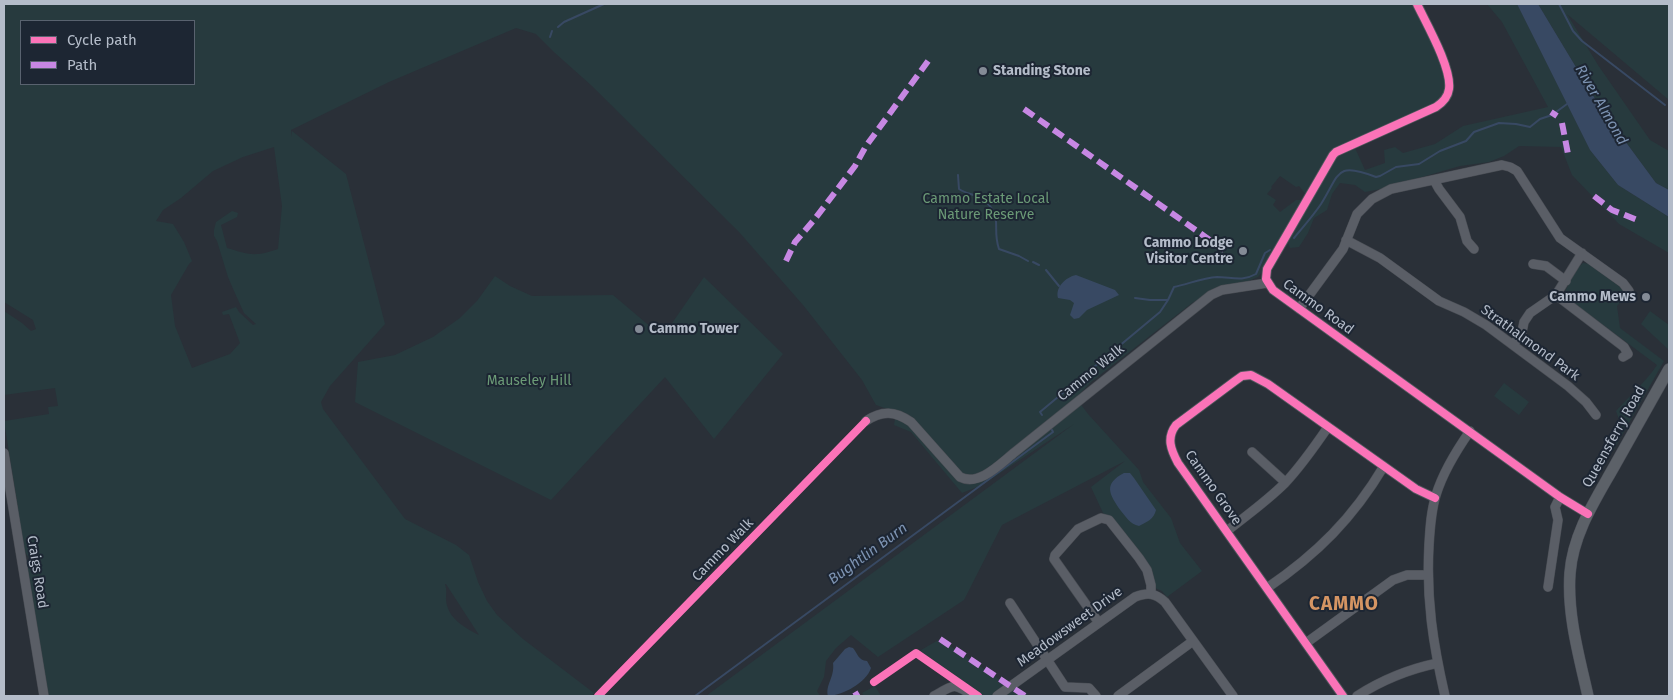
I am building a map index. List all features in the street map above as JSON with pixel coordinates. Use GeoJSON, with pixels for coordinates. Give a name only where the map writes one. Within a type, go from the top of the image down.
{"type":"FeatureCollection","features":[{"type":"Feature","properties":{"kind":"main road","name":"Queensferry Road"},"geometry":{"type":"LineString","coordinates":[[1588,696],[1573,624],[1570,570],[1574,551],[1588,514],[1669,371]]}},
{"type":"Feature","properties":{"kind":"street","name":"Cammo Road"},"geometry":{"type":"LineString","coordinates":[[1417,4],[1447,69],[1449,89],[1446,97],[1436,107],[1333,155],[1267,269],[1267,283],[1273,290],[1560,496],[1588,514]]}},
{"type":"Feature","properties":{"kind":"street"},"geometry":{"type":"LineString","coordinates":[[1300,309],[1343,249],[1357,214],[1372,200],[1391,189],[1494,166],[1510,166],[1517,171],[1560,238],[1621,282],[1629,292]]}},
{"type":"Feature","properties":{"kind":"street"},"geometry":{"type":"LineString","coordinates":[[1434,180],[1460,217],[1467,241],[1474,249]]}},
{"type":"Feature","properties":{"kind":"street","name":"Strathalmond Park"},"geometry":{"type":"LineString","coordinates":[[1346,240],[1380,258],[1439,301],[1464,312],[1486,325],[1568,386],[1586,402],[1594,412],[1586,417]]}},
{"type":"Feature","properties":{"kind":"street"},"geometry":{"type":"LineString","coordinates":[[1513,345],[1522,332],[1524,322],[1530,313],[1556,295],[1582,253]]}},
{"type":"Feature","properties":{"kind":"street"},"geometry":{"type":"LineString","coordinates":[[1533,264],[1546,266],[1566,281]]}},
{"type":"Feature","properties":{"kind":"street"},"geometry":{"type":"LineString","coordinates":[[1621,282],[1627,274]]}},
{"type":"Feature","properties":{"kind":"street","name":"Cammo Walk"},"geometry":{"type":"LineString","coordinates":[[866,421],[881,413],[904,417],[916,427],[960,477],[968,479],[980,476],[990,471],[1015,452],[1211,295],[1222,290],[1267,283]]}},
{"type":"Feature","properties":{"kind":"street"},"geometry":{"type":"LineString","coordinates":[[1556,295],[1624,347],[1628,354],[1623,357]]}},
{"type":"Feature","properties":{"kind":"street","name":"Cammo Grove"},"geometry":{"type":"LineString","coordinates":[[1343,696],[1174,455],[1171,449],[1170,435],[1176,425],[1242,376],[1251,374],[1268,384],[1416,489],[1435,498]]}},
{"type":"Feature","properties":{"kind":"street"},"geometry":{"type":"LineString","coordinates":[[1228,531],[1269,498],[1285,482],[1328,427]]}},
{"type":"Feature","properties":{"kind":"street"},"geometry":{"type":"LineString","coordinates":[[1445,696],[1430,617],[1428,575],[1431,525],[1435,498],[1451,460],[1470,431]]}},
{"type":"Feature","properties":{"kind":"street"},"geometry":{"type":"LineString","coordinates":[[1252,452],[1285,482]]}},
{"type":"Feature","properties":{"kind":"street","name":"Craigs Road"},"geometry":{"type":"LineString","coordinates":[[4,453],[8,500],[44,696]]}},
{"type":"Feature","properties":{"kind":"street"},"geometry":{"type":"LineString","coordinates":[[1267,588],[1302,563],[1334,534],[1368,492],[1384,466]]}},
{"type":"Feature","properties":{"kind":"street"},"geometry":{"type":"LineString","coordinates":[[1548,587],[1558,520],[1555,507],[1560,496]]}},
{"type":"Feature","properties":{"kind":"street"},"geometry":{"type":"LineString","coordinates":[[1099,623],[1054,559],[1055,555],[1078,530],[1101,518],[1109,520],[1139,558],[1147,570],[1151,594],[1158,596],[1165,602],[1233,696]]}},
{"type":"Feature","properties":{"kind":"street"},"geometry":{"type":"LineString","coordinates":[[1306,643],[1393,580],[1407,575],[1428,575]]}},
{"type":"Feature","properties":{"kind":"street","name":"Meadowsweet Drive"},"geometry":{"type":"LineString","coordinates":[[997,696],[1135,597],[1145,593],[1151,594]]}},
{"type":"Feature","properties":{"kind":"street"},"geometry":{"type":"LineString","coordinates":[[1010,603],[1065,687],[1089,688],[1096,696]]}},
{"type":"Feature","properties":{"kind":"street"},"geometry":{"type":"LineString","coordinates":[[1118,696],[1193,641]]}},
{"type":"Feature","properties":{"kind":"street"},"geometry":{"type":"LineString","coordinates":[[1357,696],[1384,680],[1438,663]]}},
{"type":"Feature","properties":{"kind":"street"},"geometry":{"type":"LineString","coordinates":[[934,696],[949,687],[959,686],[973,696]]}},
{"type":"Feature","properties":{"kind":"green space","name":"Cammo Estate Local Nature Reserve"},"geometry":{"type":"Polygon","coordinates":[[[4,4],[1413,4],[1434,47],[1445,82],[1444,93],[1428,107],[1333,150],[1306,195],[1299,186],[1296,187],[1280,176],[1267,194],[1276,200],[1273,205],[1280,212],[1296,200],[1303,200],[1265,269],[1258,277],[1246,282],[1221,286],[1192,303],[1091,382],[1076,398],[1088,414],[1139,470],[1143,482],[1171,518],[1180,543],[1202,571],[1167,597],[1162,591],[1155,588],[1104,515],[1091,487],[1125,461],[1002,525],[964,600],[878,657],[851,635],[836,648],[826,661],[824,677],[817,691],[820,696],[706,696],[1074,424],[982,485],[962,493],[911,432],[894,425],[896,412],[876,405],[862,380],[803,305],[739,232],[592,86],[536,34],[516,28],[389,82],[291,130],[292,137],[292,131],[346,174],[385,324],[330,386],[321,402],[323,409],[405,519],[456,545],[469,555],[478,582],[487,601],[497,615],[523,639],[594,693],[592,696],[47,696],[26,560],[30,560],[23,548],[15,509],[18,508],[4,421],[49,414],[48,407],[58,406],[55,388],[4,395],[4,311],[31,331],[36,329],[33,320],[4,302],[4,4]],[[274,147],[243,157],[213,171],[181,198],[163,210],[156,221],[173,224],[184,242],[192,261],[171,295],[175,326],[192,368],[230,354],[240,343],[229,314],[223,315],[222,312],[236,307],[253,325],[256,324],[244,313],[228,277],[214,236],[214,230],[216,222],[232,211],[238,213],[237,217],[221,225],[227,248],[252,254],[278,249],[282,206],[274,147]],[[446,584],[447,607],[454,618],[463,626],[479,635],[446,584]]]}},
{"type":"Feature","properties":{"kind":"green space"},"geometry":{"type":"Polygon","coordinates":[[[1487,4],[1517,4],[1590,150],[1618,185],[1669,217],[1669,253],[1619,224],[1572,175],[1561,147],[1519,146],[1504,156],[1489,162],[1460,166],[1381,189],[1365,192],[1355,185],[1340,183],[1332,194],[1327,210],[1314,218],[1308,233],[1299,247],[1290,248],[1287,240],[1337,155],[1346,150],[1355,148],[1365,170],[1385,163],[1384,150],[1395,147],[1403,153],[1435,144],[1463,126],[1548,107],[1502,22],[1487,4]]]}},
{"type":"Feature","properties":{"kind":"green space"},"geometry":{"type":"Polygon","coordinates":[[[1538,4],[1669,4],[1669,100],[1567,14],[1598,65],[1650,140],[1669,151],[1669,190],[1656,183],[1600,107],[1538,4]]]}},
{"type":"Feature","properties":{"kind":"green space"},"geometry":{"type":"Polygon","coordinates":[[[1583,263],[1590,264],[1628,293],[1617,306],[1620,328],[1664,361],[1613,451],[1606,445],[1615,437],[1621,425],[1616,411],[1643,383],[1657,365],[1563,295],[1576,270],[1583,263]]]}},
{"type":"Feature","properties":{"kind":"green space","name":"Mauseley Hill"},"geometry":{"type":"Polygon","coordinates":[[[495,276],[510,286],[532,296],[613,295],[659,334],[670,326],[704,277],[783,354],[714,439],[665,377],[551,500],[355,402],[358,362],[395,355],[433,337],[460,318],[477,301],[495,276]]]}},
{"type":"Feature","properties":{"kind":"green space"},"geometry":{"type":"Polygon","coordinates":[[[1650,311],[1669,325],[1669,350],[1641,324],[1650,311]]]}},
{"type":"Feature","properties":{"kind":"green space"},"geometry":{"type":"Polygon","coordinates":[[[1504,383],[1529,402],[1519,415],[1494,396],[1504,383]]]}},
{"type":"Feature","properties":{"kind":"green space"},"geometry":{"type":"Polygon","coordinates":[[[940,639],[1009,686],[996,696],[978,696],[916,653],[940,639]]]}},
{"type":"Feature","properties":{"kind":"green space"},"geometry":{"type":"Polygon","coordinates":[[[1014,685],[1030,696],[999,696],[1014,685]]]}},
{"type":"Feature","properties":{"kind":"green space"},"geometry":{"type":"Polygon","coordinates":[[[875,686],[881,696],[864,696],[862,693],[875,686]]]}},
{"type":"Feature","properties":{"kind":"water"},"geometry":{"type":"Polygon","coordinates":[[[1517,4],[1538,4],[1600,107],[1656,183],[1669,190],[1669,217],[1618,185],[1590,150],[1517,4]]]}},
{"type":"Feature","properties":{"kind":"water"},"geometry":{"type":"Polygon","coordinates":[[[1076,275],[1115,290],[1119,295],[1087,310],[1079,318],[1074,319],[1070,315],[1074,303],[1070,300],[1058,298],[1058,290],[1062,283],[1076,275]]]}},
{"type":"Feature","properties":{"kind":"water"},"geometry":{"type":"Polygon","coordinates":[[[1124,473],[1130,473],[1156,510],[1152,518],[1139,526],[1133,524],[1127,518],[1111,494],[1110,490],[1113,481],[1124,473]]]}},
{"type":"Feature","properties":{"kind":"water"},"geometry":{"type":"Polygon","coordinates":[[[849,647],[853,648],[860,658],[867,661],[871,668],[869,673],[847,691],[828,696],[827,692],[833,673],[833,663],[849,647]]]}},
{"type":"Feature","properties":{"kind":"waterway"},"geometry":{"type":"LineString","coordinates":[[558,27],[564,22],[604,4]]}},
{"type":"Feature","properties":{"kind":"waterway"},"geometry":{"type":"LineString","coordinates":[[1559,4],[1573,31],[1582,41],[1665,105]]}},
{"type":"Feature","properties":{"kind":"waterway"},"geometry":{"type":"LineString","coordinates":[[550,37],[552,31]]}},
{"type":"Feature","properties":{"kind":"waterway","name":"Bughtlin Burn"},"geometry":{"type":"LineString","coordinates":[[1294,238],[1321,204],[1340,173],[1353,170],[1376,177],[1380,176],[1396,167],[1419,164],[1440,151],[1466,141],[1474,132],[1499,123],[1530,127],[1540,119],[1552,115],[1567,104]]}},
{"type":"Feature","properties":{"kind":"waterway"},"geometry":{"type":"LineString","coordinates":[[958,175],[959,189],[982,199],[993,211],[999,249],[1028,261]]}},
{"type":"Feature","properties":{"kind":"waterway","name":"Bughtlin Burn"},"geometry":{"type":"LineString","coordinates":[[1042,415],[1040,412],[1160,312],[1174,287],[1217,277],[1246,278],[1256,274],[1265,253],[1270,250]]}},
{"type":"Feature","properties":{"kind":"waterway"},"geometry":{"type":"LineString","coordinates":[[1033,262],[1039,265]]}},
{"type":"Feature","properties":{"kind":"waterway"},"geometry":{"type":"LineString","coordinates":[[1046,270],[1059,286]]}},
{"type":"Feature","properties":{"kind":"waterway"},"geometry":{"type":"LineString","coordinates":[[1135,298],[1168,300]]}},
{"type":"Feature","properties":{"kind":"waterway","name":"Bughtlin Burn"},"geometry":{"type":"LineString","coordinates":[[695,696],[1053,432],[1052,430]]}},
{"type":"Feature","properties":{"kind":"marked path"},"geometry":{"type":"LineString","coordinates":[[786,261],[795,242],[855,166],[866,146],[931,57]]}},
{"type":"Feature","properties":{"kind":"marked path"},"geometry":{"type":"LineString","coordinates":[[1024,109],[1224,250]]}},
{"type":"Feature","properties":{"kind":"marked path"},"geometry":{"type":"LineString","coordinates":[[1551,112],[1557,116]]}},
{"type":"Feature","properties":{"kind":"marked path"},"geometry":{"type":"LineString","coordinates":[[1562,123],[1568,154]]}},
{"type":"Feature","properties":{"kind":"marked path"},"geometry":{"type":"LineString","coordinates":[[1594,196],[1612,210],[1640,221]]}},
{"type":"Feature","properties":{"kind":"marked path"},"geometry":{"type":"LineString","coordinates":[[940,639],[1025,696]]}},
{"type":"Feature","properties":{"kind":"marked path"},"geometry":{"type":"LineString","coordinates":[[854,696],[859,693]]}},
{"type":"Feature","properties":{"kind":"cycle path"},"geometry":{"type":"LineString","coordinates":[[1417,4],[1438,46],[1447,70],[1449,89],[1446,97],[1436,107],[1333,155],[1267,269],[1266,279],[1273,290],[1560,497],[1588,514]]}},
{"type":"Feature","properties":{"kind":"cycle path"},"geometry":{"type":"LineString","coordinates":[[1343,696],[1178,463],[1173,453],[1170,439],[1173,430],[1176,425],[1242,376],[1251,375],[1268,384],[1416,489],[1435,498]]}},
{"type":"Feature","properties":{"kind":"cycle path"},"geometry":{"type":"LineString","coordinates":[[598,696],[866,421]]}},
{"type":"Feature","properties":{"kind":"cycle path"},"geometry":{"type":"LineString","coordinates":[[874,682],[916,653],[978,696]]}},
{"type":"Feature","properties":{"kind":"place","name":"Standing Stone"},"geometry":{"type":"Point","coordinates":[983,71]}},
{"type":"Feature","properties":{"kind":"place","name":"Cammo Lodge Visitor Centre"},"geometry":{"type":"Point","coordinates":[1243,251]}},
{"type":"Feature","properties":{"kind":"place","name":"Cammo Mews"},"geometry":{"type":"Point","coordinates":[1646,297]}},
{"type":"Feature","properties":{"kind":"place","name":"Cammo Tower"},"geometry":{"type":"Point","coordinates":[639,329]}},
{"type":"Feature","properties":{"kind":"district","name":"CAMMO"},"geometry":{"type":"Point","coordinates":[1344,605]}},
{"type":"Feature","properties":{"kind":"water label","name":"River Almond"},"geometry":{"type":"Point","coordinates":[1601,105]}}]}
